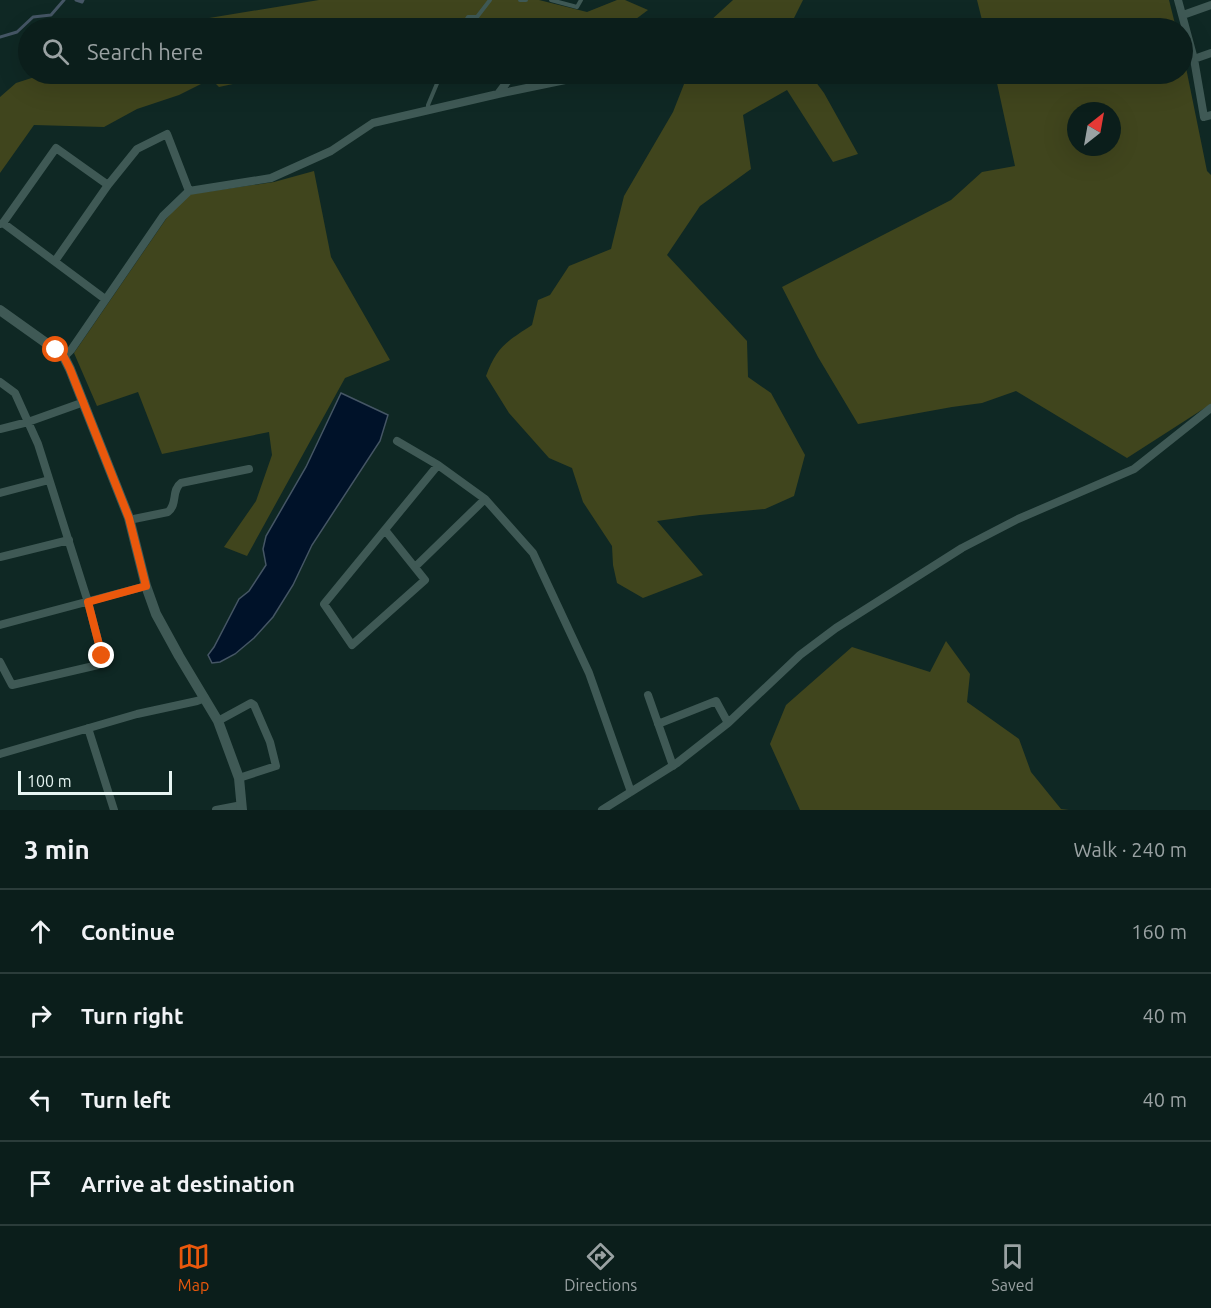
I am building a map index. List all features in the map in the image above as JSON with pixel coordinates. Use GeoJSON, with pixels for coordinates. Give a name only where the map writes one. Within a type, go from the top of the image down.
{"type":"FeatureCollection","features":[{"type":"Feature","properties":{"kind":"street"},"geometry":{"type":"LineString","coordinates":[[1178,0],[1184,18]]}},
{"type":"Feature","properties":{"kind":"street"},"geometry":{"type":"LineString","coordinates":[[1183,15],[1211,4]]}},
{"type":"Feature","properties":{"kind":"street"},"geometry":{"type":"LineString","coordinates":[[1194,58],[1211,53]]}},
{"type":"Feature","properties":{"kind":"street"},"geometry":{"type":"LineString","coordinates":[[1193,54],[1204,117],[1211,115]]}},
{"type":"Feature","properties":{"kind":"street"},"geometry":{"type":"LineString","coordinates":[[498,94],[506,84]]}},
{"type":"Feature","properties":{"kind":"street"},"geometry":{"type":"LineString","coordinates":[[64,357],[163,216],[189,191],[271,178],[331,151],[373,123],[546,84]]}},
{"type":"Feature","properties":{"kind":"street"},"geometry":{"type":"LineString","coordinates":[[55,261],[108,185],[137,149],[167,134],[189,191]]}},
{"type":"Feature","properties":{"kind":"street"},"geometry":{"type":"LineString","coordinates":[[105,299],[1,224],[56,148],[108,185]]}},
{"type":"Feature","properties":{"kind":"street"},"geometry":{"type":"LineString","coordinates":[[0,310],[64,357],[84,402],[129,520],[146,586],[166,634],[218,721],[239,778],[242,808],[216,810]]}},
{"type":"Feature","properties":{"kind":"street"},"geometry":{"type":"LineString","coordinates":[[0,382],[15,393],[38,444],[88,602],[102,656],[102,661],[98,665],[12,686],[0,662]]}},
{"type":"Feature","properties":{"kind":"street"},"geometry":{"type":"LineString","coordinates":[[0,429],[28,422],[84,402]]}},
{"type":"Feature","properties":{"kind":"street"},"geometry":{"type":"LineString","coordinates":[[602,810],[673,766],[728,723],[800,655],[836,628],[962,548],[1018,519],[1134,469],[1211,408]]}},
{"type":"Feature","properties":{"kind":"street"},"geometry":{"type":"LineString","coordinates":[[397,441],[438,465],[486,499],[533,553],[589,673],[631,792]]}},
{"type":"Feature","properties":{"kind":"street"},"geometry":{"type":"LineString","coordinates":[[385,530],[425,580],[352,645],[324,604],[438,465]]}},
{"type":"Feature","properties":{"kind":"street"},"geometry":{"type":"LineString","coordinates":[[129,520],[168,512],[174,504],[175,489],[181,483],[249,470]]}},
{"type":"Feature","properties":{"kind":"street"},"geometry":{"type":"LineString","coordinates":[[0,493],[49,480]]}},
{"type":"Feature","properties":{"kind":"street"},"geometry":{"type":"LineString","coordinates":[[415,567],[486,499]]}},
{"type":"Feature","properties":{"kind":"street"},"geometry":{"type":"LineString","coordinates":[[0,557],[69,540]]}},
{"type":"Feature","properties":{"kind":"street"},"geometry":{"type":"LineString","coordinates":[[0,625],[146,586]]}},
{"type":"Feature","properties":{"kind":"street"},"geometry":{"type":"LineString","coordinates":[[648,695],[673,766]]}},
{"type":"Feature","properties":{"kind":"street"},"geometry":{"type":"LineString","coordinates":[[0,754],[137,714],[205,698]]}},
{"type":"Feature","properties":{"kind":"street"},"geometry":{"type":"LineString","coordinates":[[658,724],[716,701],[728,723]]}},
{"type":"Feature","properties":{"kind":"street"},"geometry":{"type":"LineString","coordinates":[[218,721],[251,703],[254,705],[270,742],[276,766],[239,778]]}},
{"type":"Feature","properties":{"kind":"street"},"geometry":{"type":"LineString","coordinates":[[88,728],[114,810]]}},
{"type":"Feature","properties":{"kind":"lane"},"geometry":{"type":"LineString","coordinates":[[467,18],[477,17],[490,0]]}},
{"type":"Feature","properties":{"kind":"lane"},"geometry":{"type":"LineString","coordinates":[[520,0],[526,0]]}},
{"type":"Feature","properties":{"kind":"lane"},"geometry":{"type":"LineString","coordinates":[[551,0],[577,6],[581,0]]}},
{"type":"Feature","properties":{"kind":"lane"},"geometry":{"type":"LineString","coordinates":[[428,111],[428,105],[437,84]]}},
{"type":"Feature","properties":{"kind":"green space"},"geometry":{"type":"Polygon","coordinates":[[[319,0],[539,0],[587,12],[617,0],[625,0],[648,10],[637,18],[209,18],[319,0]]]}},
{"type":"Feature","properties":{"kind":"green space"},"geometry":{"type":"Polygon","coordinates":[[[733,0],[803,0],[794,18],[713,18],[733,0]]]}},
{"type":"Feature","properties":{"kind":"green space"},"geometry":{"type":"Polygon","coordinates":[[[977,0],[1169,0],[1174,18],[982,18],[977,0]]]}},
{"type":"Feature","properties":{"kind":"green space"},"geometry":{"type":"Polygon","coordinates":[[[16,83],[201,84],[179,95],[137,109],[104,127],[34,125],[0,173],[0,97],[16,83]]]}},
{"type":"Feature","properties":{"kind":"green space"},"geometry":{"type":"Polygon","coordinates":[[[216,84],[233,84],[219,87],[216,84]]]}},
{"type":"Feature","properties":{"kind":"green space"},"geometry":{"type":"Polygon","coordinates":[[[684,84],[817,84],[858,154],[833,162],[787,90],[743,115],[751,169],[700,206],[667,255],[747,341],[748,377],[771,393],[805,455],[794,496],[765,509],[657,521],[703,575],[643,598],[617,583],[612,546],[583,502],[572,468],[549,458],[509,413],[486,376],[494,358],[503,346],[532,325],[538,300],[550,295],[569,266],[611,249],[624,196],[673,112],[684,84]]]}},
{"type":"Feature","properties":{"kind":"green space"},"geometry":{"type":"Polygon","coordinates":[[[997,84],[1189,84],[1207,171],[1211,175],[1211,404],[1127,458],[1016,391],[982,403],[858,424],[818,357],[782,287],[951,200],[982,172],[1015,166],[997,84]]]}},
{"type":"Feature","properties":{"kind":"green space"},"geometry":{"type":"Polygon","coordinates":[[[314,171],[331,257],[390,360],[345,378],[247,556],[224,547],[256,501],[272,455],[269,432],[162,454],[138,392],[97,406],[74,353],[166,219],[185,197],[191,194],[274,182],[314,171]]]}},
{"type":"Feature","properties":{"kind":"green space"},"geometry":{"type":"Polygon","coordinates":[[[946,641],[970,674],[967,702],[1019,739],[1031,772],[1061,809],[1069,810],[800,810],[770,744],[786,705],[852,647],[930,672],[946,641]]]}},
{"type":"Feature","properties":{"kind":"water"},"geometry":{"type":"Polygon","coordinates":[[[341,393],[388,415],[380,441],[312,545],[293,585],[273,617],[235,654],[220,662],[212,663],[208,655],[239,599],[249,591],[266,565],[263,549],[266,536],[306,467],[341,393]]]}},
{"type":"Feature","properties":{"kind":"waterway"},"geometry":{"type":"LineString","coordinates":[[32,18],[51,15],[64,0]]}},
{"type":"Feature","properties":{"kind":"waterway"},"geometry":{"type":"LineString","coordinates":[[76,0],[82,2],[83,0]]}},
{"type":"Feature","properties":{"kind":"waterway"},"geometry":{"type":"LineString","coordinates":[[0,37],[18,31]]}},
{"type":"Feature","properties":{"kind":"route"},"geometry":{"type":"LineString","coordinates":[[56,350],[64,357],[70,369],[129,518],[146,586],[88,602],[102,656]]}}]}
